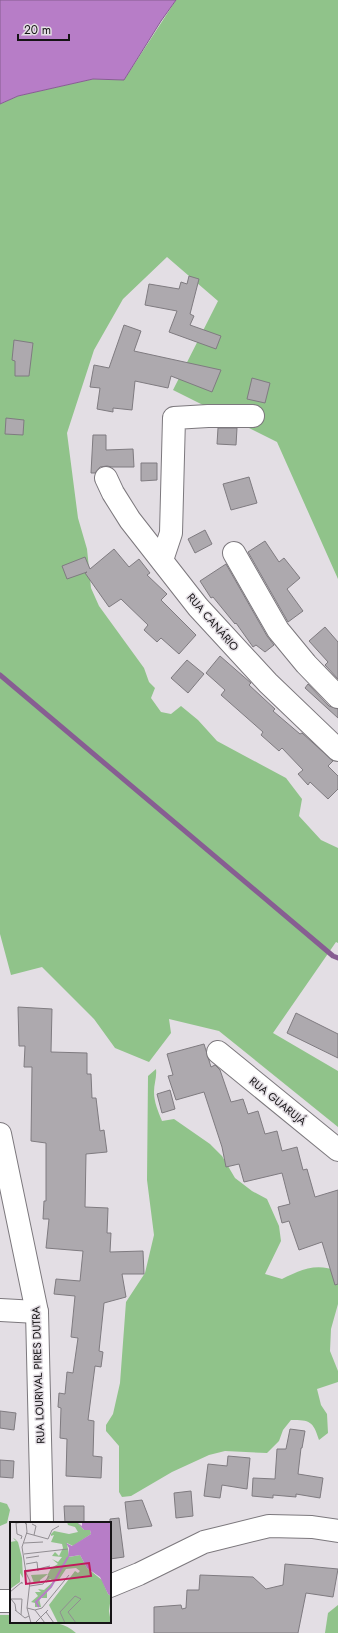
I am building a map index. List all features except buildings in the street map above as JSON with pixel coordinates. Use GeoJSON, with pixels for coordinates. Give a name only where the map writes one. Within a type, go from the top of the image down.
{"type":"FeatureCollection","features":[{"type":"Feature","properties":{"kind":"street"},"geometry":{"type":"LineString","coordinates":[[162,560],[171,533],[174,418],[253,416]]}},
{"type":"Feature","properties":{"kind":"street","name":"RUA CANÁRIO"},"geometry":{"type":"LineString","coordinates":[[106,478],[112,493],[130,520],[198,607],[268,683],[338,750]]}},
{"type":"Feature","properties":{"kind":"street"},"geometry":{"type":"LineString","coordinates":[[234,553],[278,630],[306,664],[338,697]]}},
{"type":"Feature","properties":{"kind":"street","name":"RUA GUARUJÁ"},"geometry":{"type":"LineString","coordinates":[[218,1052],[338,1150]]}},
{"type":"Feature","properties":{"kind":"street","name":"RUA LOURIVAL PIRES DUTRA"},"geometry":{"type":"LineString","coordinates":[[0,1134],[38,1312],[42,1522]]}},
{"type":"Feature","properties":{"kind":"street"},"geometry":{"type":"LineString","coordinates":[[0,1310],[38,1312]]}},
{"type":"Feature","properties":{"kind":"street"},"geometry":{"type":"LineString","coordinates":[[111,1586],[139,1574],[204,1542],[269,1526],[312,1527],[338,1530]]}},
{"type":"Feature","properties":{"kind":"green space"},"geometry":{"type":"Polygon","coordinates":[[[176,0],[338,0],[338,579],[277,442],[173,390],[218,301],[167,257],[123,299],[94,350],[67,433],[78,518],[87,549],[91,588],[99,606],[144,668],[149,682],[155,688],[151,698],[161,712],[171,714],[181,706],[198,720],[217,741],[286,778],[302,799],[299,816],[321,840],[338,848],[338,943],[336,942],[273,1033],[338,1071],[338,1127],[219,1031],[169,1019],[171,1033],[149,1062],[115,1048],[94,1019],[42,967],[11,975],[0,934],[0,104],[18,96],[93,79],[124,80],[176,0]]]}},
{"type":"Feature","properties":{"kind":"green space"},"geometry":{"type":"Polygon","coordinates":[[[156,1069],[154,1096],[162,1121],[174,1119],[210,1144],[222,1156],[235,1178],[252,1191],[267,1199],[279,1226],[281,1241],[265,1274],[282,1279],[296,1272],[316,1267],[323,1267],[338,1271],[338,1304],[331,1329],[330,1351],[338,1371],[338,1382],[317,1389],[321,1405],[327,1414],[328,1433],[319,1440],[313,1425],[303,1420],[291,1420],[283,1430],[279,1441],[267,1453],[225,1451],[209,1455],[172,1472],[131,1496],[122,1497],[119,1492],[119,1446],[106,1431],[106,1425],[113,1414],[120,1383],[126,1302],[145,1273],[154,1235],[147,1180],[148,1076],[156,1069]]]}},
{"type":"Feature","properties":{"kind":"green space"},"geometry":{"type":"Polygon","coordinates":[[[0,1502],[7,1504],[10,1510],[7,1523],[0,1526],[0,1502]]]}},
{"type":"Feature","properties":{"kind":"green space"},"geometry":{"type":"Polygon","coordinates":[[[338,1605],[338,1633],[325,1633],[328,1613],[338,1605]]]}},
{"type":"Feature","properties":{"kind":"green space"},"geometry":{"type":"Polygon","coordinates":[[[0,1615],[10,1615],[10,1623],[57,1623],[69,1628],[76,1633],[0,1633],[0,1615]]]}},
{"type":"Feature","properties":{"kind":"shaded area"},"geometry":{"type":"Polygon","coordinates":[[[0,0],[176,0],[124,80],[93,79],[18,96],[0,104],[0,0]]]}},
{"type":"Feature","properties":{"kind":"waterway"},"geometry":{"type":"LineString","coordinates":[[0,675],[333,956],[338,958]]}}]}
